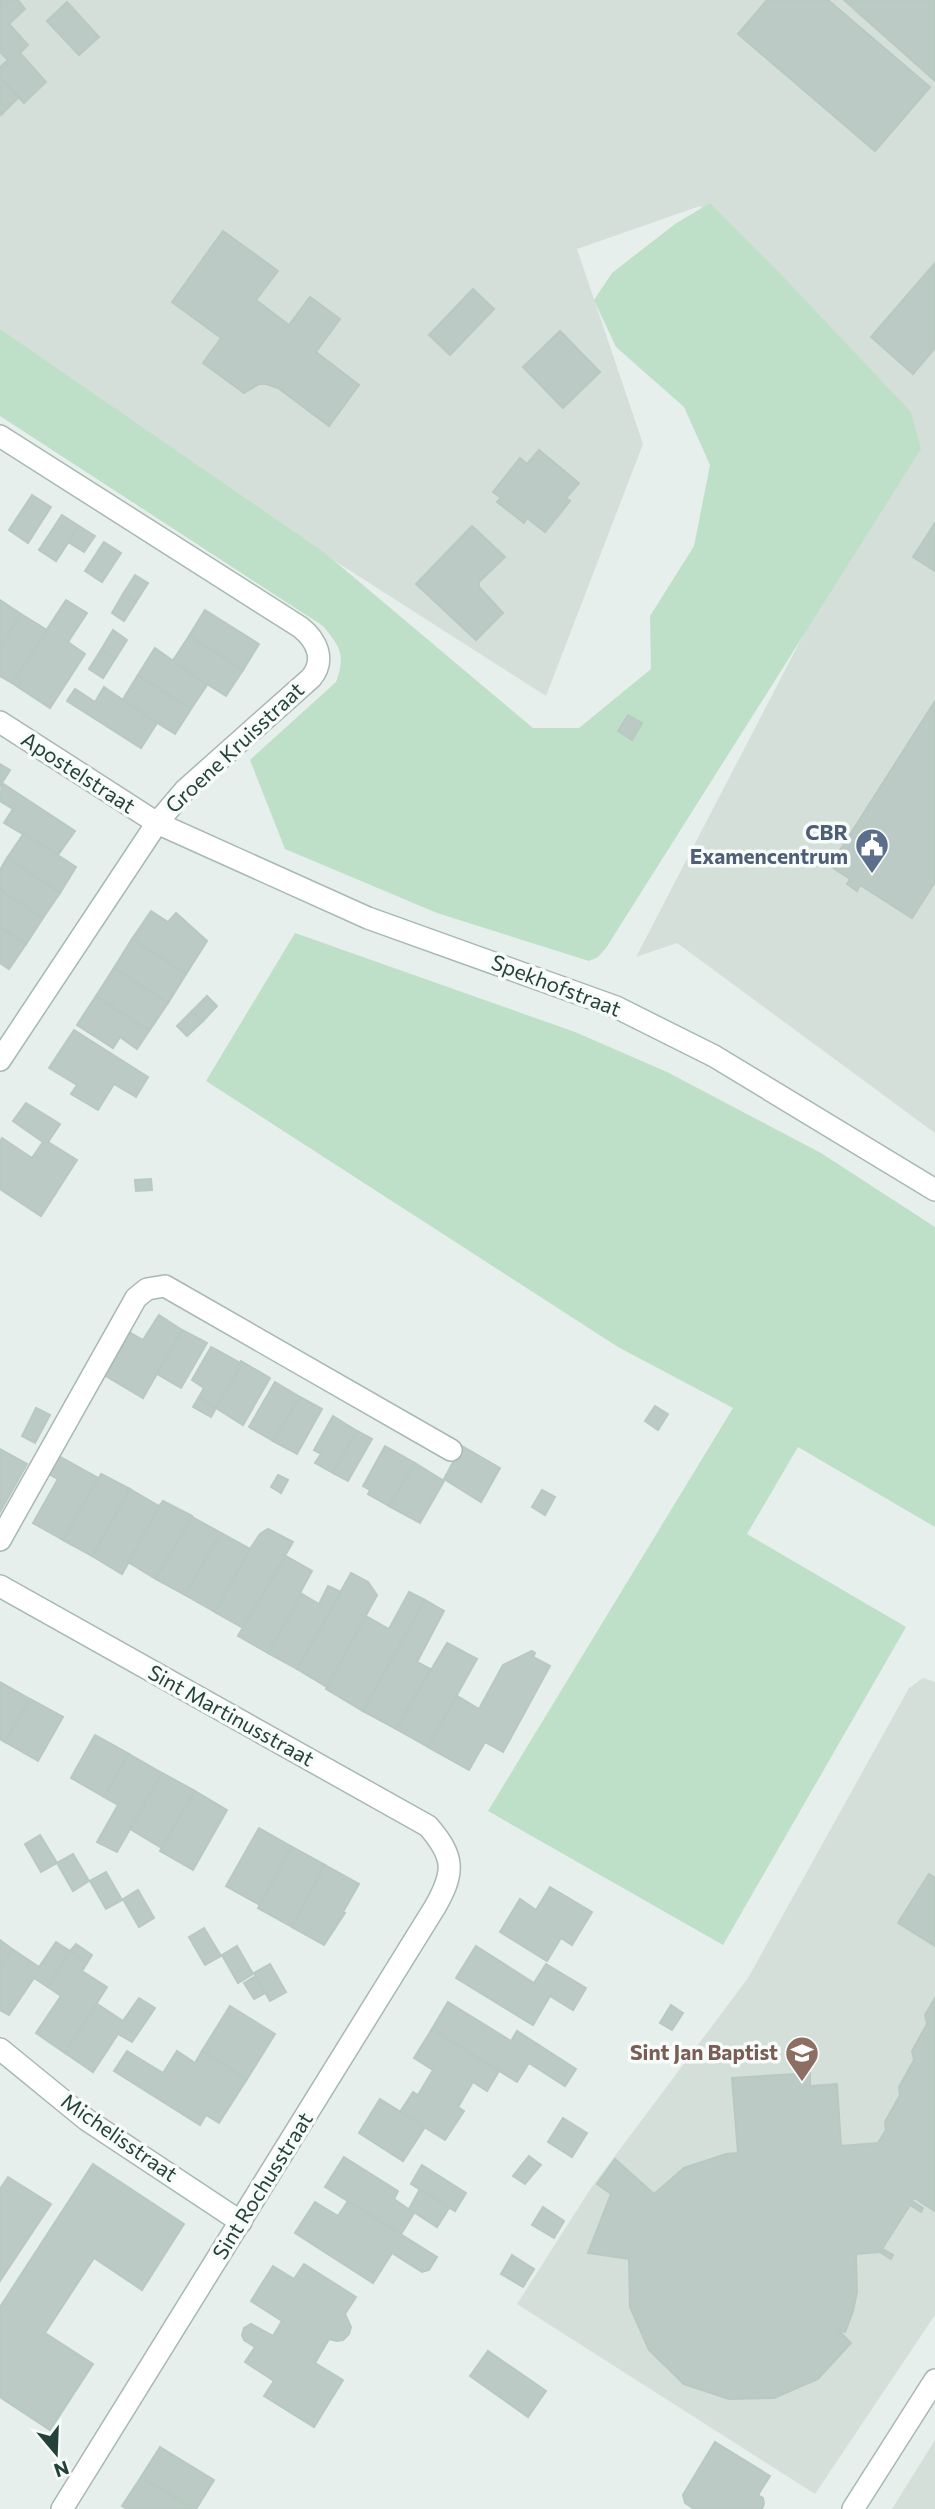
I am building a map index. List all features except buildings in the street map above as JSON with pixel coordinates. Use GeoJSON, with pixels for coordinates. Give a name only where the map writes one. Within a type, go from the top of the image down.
{"type":"FeatureCollection","features":[{"type":"Feature","properties":{"kind":"street","name":"Groene Kruisstraat"},"geometry":{"type":"LineString","coordinates":[[0,436],[300,627],[316,644],[318,664],[311,678],[185,790],[157,823],[0,1060]]}},
{"type":"Feature","properties":{"kind":"street","name":"Apostelstraat"},"geometry":{"type":"LineString","coordinates":[[0,722],[157,823]]}},
{"type":"Feature","properties":{"kind":"street","name":"Spekhofstraat"},"geometry":{"type":"LineString","coordinates":[[157,823],[368,918],[616,1007],[714,1056],[935,1190]]}},
{"type":"Feature","properties":{"kind":"street"},"geometry":{"type":"LineString","coordinates":[[0,1540],[135,1298],[147,1289],[164,1286],[451,1450]]}},
{"type":"Feature","properties":{"kind":"street","name":"Sint Martinusstraat"},"geometry":{"type":"LineString","coordinates":[[0,1586],[428,1826],[442,1842],[449,1859]]}},
{"type":"Feature","properties":{"kind":"street","name":"Sint Rochusstraat"},"geometry":{"type":"LineString","coordinates":[[62,2509],[435,1907],[447,1886],[450,1874],[449,1859]]}},
{"type":"Feature","properties":{"kind":"street","name":"Michelisstraat"},"geometry":{"type":"LineString","coordinates":[[0,2049],[87,2120],[241,2222]]}},
{"type":"Feature","properties":{"kind":"street"},"geometry":{"type":"LineString","coordinates":[[853,2509],[935,2380]]}},
{"type":"Feature","properties":{"kind":"shaded area"},"geometry":{"type":"Polygon","coordinates":[[[0,0],[935,0],[935,1133],[677,943],[636,957],[913,424],[700,206],[577,249],[643,444],[546,696],[0,347],[0,0]]]}},
{"type":"Feature","properties":{"kind":"shaded area","name":"Sint Jan Baptist"},"geometry":{"type":"Polygon","coordinates":[[[923,1678],[935,1682],[935,2315],[815,2494],[517,2304],[591,2188],[748,1978],[909,1688],[923,1678]]]}},
{"type":"Feature","properties":{"kind":"shaded area"},"geometry":{"type":"Polygon","coordinates":[[[935,2440],[935,2509],[892,2509],[935,2440]]]}},
{"type":"Feature","properties":{"kind":"green space"},"geometry":{"type":"Polygon","coordinates":[[[710,203],[911,412],[921,449],[606,948],[598,957],[589,961],[437,913],[285,849],[250,760],[336,682],[341,658],[334,640],[323,626],[0,416],[0,329],[325,553],[533,728],[579,728],[651,669],[650,616],[694,546],[710,465],[684,407],[616,347],[594,300],[612,273],[675,224],[710,203]]]}},
{"type":"Feature","properties":{"kind":"green space"},"geometry":{"type":"Polygon","coordinates":[[[295,933],[575,1032],[667,1072],[821,1153],[935,1227],[935,1527],[798,1447],[747,1534],[906,1627],[723,1945],[488,1811],[733,1408],[618,1347],[206,1081],[295,933]]]}},
{"type":"Feature","properties":{"kind":"place","name":"CBR Examencentrum"},"geometry":{"type":"Point","coordinates":[872,875]}},
{"type":"Feature","properties":{"kind":"place","name":"Sint Jan Baptist"},"geometry":{"type":"Point","coordinates":[802,2083]}}]}
